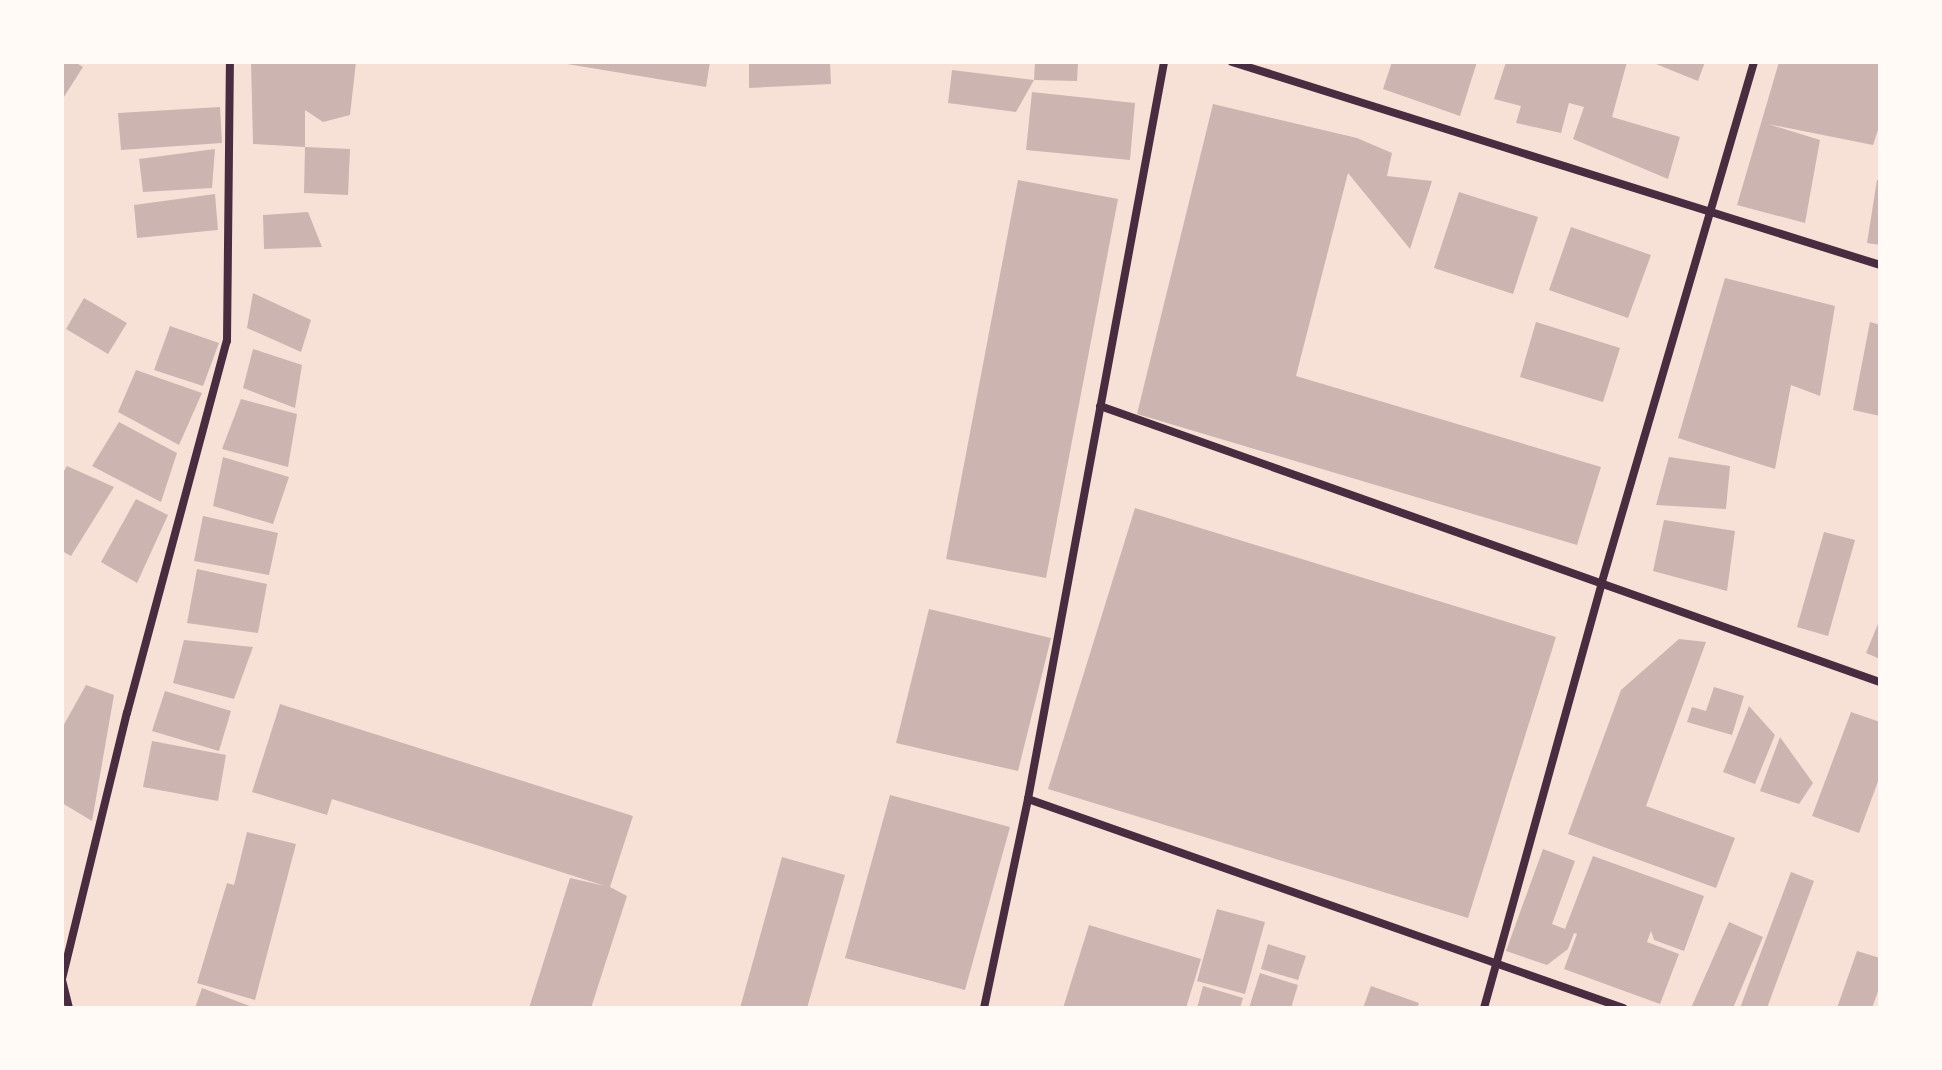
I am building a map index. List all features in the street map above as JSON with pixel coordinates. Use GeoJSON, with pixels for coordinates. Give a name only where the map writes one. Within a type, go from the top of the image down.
{"type":"FeatureCollection","features":[{"type":"Feature","properties":{"kind":"street"},"geometry":{"type":"LineString","coordinates":[[69,1008],[62,979],[127,713],[227,341],[230,62]]}},
{"type":"Feature","properties":{"kind":"street"},"geometry":{"type":"LineString","coordinates":[[984,1008],[1028,799],[1164,62]]}},
{"type":"Feature","properties":{"kind":"street"},"geometry":{"type":"LineString","coordinates":[[1232,62],[1880,265]]}},
{"type":"Feature","properties":{"kind":"street"},"geometry":{"type":"LineString","coordinates":[[1484,1008],[1601,585],[1754,62]]}},
{"type":"Feature","properties":{"kind":"street"},"geometry":{"type":"LineString","coordinates":[[1100,406],[1880,682]]}},
{"type":"Feature","properties":{"kind":"street"},"geometry":{"type":"LineString","coordinates":[[1028,799],[1623,1008]]}},
{"type":"Feature","properties":{"kind":"building"},"geometry":{"type":"Polygon","coordinates":[[[62,62],[75,62],[83,67],[62,100],[62,62]]]}},
{"type":"Feature","properties":{"kind":"building"},"geometry":{"type":"Polygon","coordinates":[[[251,62],[356,62],[350,115],[323,122],[305,110],[305,147],[253,144],[251,62]]]}},
{"type":"Feature","properties":{"kind":"building"},"geometry":{"type":"Polygon","coordinates":[[[555,62],[710,62],[706,87],[555,62]]]}},
{"type":"Feature","properties":{"kind":"building"},"geometry":{"type":"Polygon","coordinates":[[[749,62],[830,62],[831,84],[749,88],[749,62]]]}},
{"type":"Feature","properties":{"kind":"building"},"geometry":{"type":"Polygon","coordinates":[[[1035,62],[1078,62],[1077,81],[1034,80],[1035,62]]]}},
{"type":"Feature","properties":{"kind":"building"},"geometry":{"type":"Polygon","coordinates":[[[1392,62],[1477,62],[1460,116],[1383,89],[1392,62]]]}},
{"type":"Feature","properties":{"kind":"building"},"geometry":{"type":"Polygon","coordinates":[[[1506,62],[1627,62],[1612,117],[1680,137],[1668,179],[1573,139],[1584,107],[1569,103],[1561,133],[1516,123],[1521,106],[1494,99],[1506,62]]]}},
{"type":"Feature","properties":{"kind":"building"},"geometry":{"type":"Polygon","coordinates":[[[1651,62],[1705,62],[1698,81],[1651,62]]]}},
{"type":"Feature","properties":{"kind":"building"},"geometry":{"type":"Polygon","coordinates":[[[1779,62],[1880,62],[1880,124],[1873,145],[1768,124],[1820,140],[1805,223],[1737,205],[1779,62]]]}},
{"type":"Feature","properties":{"kind":"building"},"geometry":{"type":"Polygon","coordinates":[[[952,70],[1034,80],[1016,112],[948,103],[952,70]]]}},
{"type":"Feature","properties":{"kind":"building"},"geometry":{"type":"Polygon","coordinates":[[[1032,92],[1135,103],[1130,160],[1026,150],[1032,92]]]}},
{"type":"Feature","properties":{"kind":"building"},"geometry":{"type":"Polygon","coordinates":[[[1213,104],[1357,138],[1392,153],[1387,176],[1432,181],[1410,249],[1348,173],[1296,376],[1601,467],[1577,545],[1137,414],[1213,104]]]}},
{"type":"Feature","properties":{"kind":"building"},"geometry":{"type":"Polygon","coordinates":[[[220,107],[222,143],[121,150],[118,113],[220,107]]]}},
{"type":"Feature","properties":{"kind":"building"},"geometry":{"type":"Polygon","coordinates":[[[305,147],[350,149],[348,195],[304,193],[305,147]]]}},
{"type":"Feature","properties":{"kind":"building"},"geometry":{"type":"Polygon","coordinates":[[[215,149],[212,188],[143,192],[139,159],[215,149]]]}},
{"type":"Feature","properties":{"kind":"building"},"geometry":{"type":"Polygon","coordinates":[[[1018,180],[1118,199],[1046,578],[946,559],[1018,180]]]}},
{"type":"Feature","properties":{"kind":"building"},"geometry":{"type":"Polygon","coordinates":[[[1877,180],[1880,180],[1880,245],[1867,243],[1877,180]]]}},
{"type":"Feature","properties":{"kind":"building"},"geometry":{"type":"Polygon","coordinates":[[[1459,192],[1538,217],[1513,294],[1434,268],[1459,192]]]}},
{"type":"Feature","properties":{"kind":"building"},"geometry":{"type":"Polygon","coordinates":[[[215,194],[218,230],[137,238],[134,205],[215,194]]]}},
{"type":"Feature","properties":{"kind":"building"},"geometry":{"type":"Polygon","coordinates":[[[308,212],[322,247],[264,249],[263,215],[308,212]]]}},
{"type":"Feature","properties":{"kind":"building"},"geometry":{"type":"Polygon","coordinates":[[[1571,227],[1651,255],[1628,318],[1549,290],[1571,227]]]}},
{"type":"Feature","properties":{"kind":"building"},"geometry":{"type":"Polygon","coordinates":[[[1725,278],[1835,306],[1820,396],[1791,385],[1775,469],[1678,438],[1725,278]]]}},
{"type":"Feature","properties":{"kind":"building"},"geometry":{"type":"Polygon","coordinates":[[[253,293],[311,320],[301,352],[247,328],[253,293]]]}},
{"type":"Feature","properties":{"kind":"building"},"geometry":{"type":"Polygon","coordinates":[[[84,298],[127,323],[108,354],[66,329],[84,298]]]}},
{"type":"Feature","properties":{"kind":"building"},"geometry":{"type":"Polygon","coordinates":[[[1536,322],[1620,348],[1603,402],[1520,377],[1536,322]]]}},
{"type":"Feature","properties":{"kind":"building"},"geometry":{"type":"Polygon","coordinates":[[[1870,322],[1880,325],[1880,416],[1853,410],[1870,322]]]}},
{"type":"Feature","properties":{"kind":"building"},"geometry":{"type":"Polygon","coordinates":[[[170,326],[219,343],[203,386],[154,370],[170,326]]]}},
{"type":"Feature","properties":{"kind":"building"},"geometry":{"type":"Polygon","coordinates":[[[253,349],[302,365],[295,408],[243,388],[253,349]]]}},
{"type":"Feature","properties":{"kind":"building"},"geometry":{"type":"Polygon","coordinates":[[[136,370],[202,393],[179,445],[118,412],[136,370]]]}},
{"type":"Feature","properties":{"kind":"building"},"geometry":{"type":"Polygon","coordinates":[[[241,399],[297,414],[288,467],[222,449],[241,399]]]}},
{"type":"Feature","properties":{"kind":"building"},"geometry":{"type":"Polygon","coordinates":[[[119,422],[177,453],[161,502],[92,466],[119,422]]]}},
{"type":"Feature","properties":{"kind":"building"},"geometry":{"type":"Polygon","coordinates":[[[223,457],[289,477],[273,524],[213,506],[223,457]]]}},
{"type":"Feature","properties":{"kind":"building"},"geometry":{"type":"Polygon","coordinates":[[[1669,457],[1730,466],[1726,509],[1656,505],[1669,457]]]}},
{"type":"Feature","properties":{"kind":"building"},"geometry":{"type":"Polygon","coordinates":[[[67,466],[114,487],[71,556],[62,551],[62,474],[67,466]]]}},
{"type":"Feature","properties":{"kind":"building"},"geometry":{"type":"Polygon","coordinates":[[[136,499],[168,515],[137,583],[101,562],[136,499]]]}},
{"type":"Feature","properties":{"kind":"building"},"geometry":{"type":"Polygon","coordinates":[[[1135,508],[1556,637],[1468,918],[1048,789],[1135,508]]]}},
{"type":"Feature","properties":{"kind":"building"},"geometry":{"type":"Polygon","coordinates":[[[203,516],[278,533],[269,575],[194,561],[203,516]]]}},
{"type":"Feature","properties":{"kind":"building"},"geometry":{"type":"Polygon","coordinates":[[[1664,520],[1735,531],[1727,591],[1653,571],[1664,520]]]}},
{"type":"Feature","properties":{"kind":"building"},"geometry":{"type":"Polygon","coordinates":[[[1824,532],[1855,540],[1828,636],[1797,627],[1824,532]]]}},
{"type":"Feature","properties":{"kind":"building"},"geometry":{"type":"Polygon","coordinates":[[[197,569],[267,584],[258,633],[187,623],[197,569]]]}},
{"type":"Feature","properties":{"kind":"building"},"geometry":{"type":"Polygon","coordinates":[[[929,609],[1051,638],[1018,771],[896,743],[929,609]]]}},
{"type":"Feature","properties":{"kind":"building"},"geometry":{"type":"Polygon","coordinates":[[[1880,619],[1880,659],[1866,653],[1880,619]]]}},
{"type":"Feature","properties":{"kind":"building"},"geometry":{"type":"Polygon","coordinates":[[[1679,639],[1706,642],[1646,806],[1735,838],[1716,888],[1568,834],[1621,690],[1679,639]]]}},
{"type":"Feature","properties":{"kind":"building"},"geometry":{"type":"Polygon","coordinates":[[[184,640],[253,647],[234,699],[173,683],[184,640]]]}},
{"type":"Feature","properties":{"kind":"building"},"geometry":{"type":"Polygon","coordinates":[[[86,685],[114,695],[92,821],[62,803],[62,728],[86,685]]]}},
{"type":"Feature","properties":{"kind":"building"},"geometry":{"type":"Polygon","coordinates":[[[1714,687],[1744,696],[1732,735],[1687,722],[1692,707],[1706,711],[1714,687]]]}},
{"type":"Feature","properties":{"kind":"building"},"geometry":{"type":"Polygon","coordinates":[[[165,691],[231,711],[219,751],[152,731],[165,691]]]}},
{"type":"Feature","properties":{"kind":"building"},"geometry":{"type":"Polygon","coordinates":[[[280,704],[633,816],[610,887],[627,896],[591,1008],[529,1008],[570,878],[605,886],[332,799],[327,815],[252,792],[280,704]]]}},
{"type":"Feature","properties":{"kind":"building"},"geometry":{"type":"Polygon","coordinates":[[[1749,706],[1775,735],[1755,784],[1723,772],[1749,706]]]}},
{"type":"Feature","properties":{"kind":"building"},"geometry":{"type":"Polygon","coordinates":[[[1851,712],[1880,722],[1880,776],[1859,833],[1812,816],[1851,712]]]}},
{"type":"Feature","properties":{"kind":"building"},"geometry":{"type":"Polygon","coordinates":[[[1780,737],[1813,783],[1799,804],[1760,791],[1780,737]]]}},
{"type":"Feature","properties":{"kind":"building"},"geometry":{"type":"Polygon","coordinates":[[[152,741],[226,755],[218,801],[143,787],[152,741]]]}},
{"type":"Feature","properties":{"kind":"building"},"geometry":{"type":"Polygon","coordinates":[[[890,795],[1010,827],[965,990],[845,958],[890,795]]]}},
{"type":"Feature","properties":{"kind":"building"},"geometry":{"type":"Polygon","coordinates":[[[247,832],[296,844],[255,1000],[197,983],[227,883],[234,885],[247,832]]]}},
{"type":"Feature","properties":{"kind":"building"},"geometry":{"type":"Polygon","coordinates":[[[1543,849],[1575,861],[1552,924],[1565,929],[1593,856],[1704,896],[1684,951],[1654,940],[1651,931],[1647,942],[1679,954],[1660,1004],[1564,969],[1577,934],[1574,933],[1568,949],[1547,965],[1506,951],[1543,849]]]}},
{"type":"Feature","properties":{"kind":"building"},"geometry":{"type":"Polygon","coordinates":[[[782,857],[845,875],[807,1008],[740,1008],[782,857]]]}},
{"type":"Feature","properties":{"kind":"building"},"geometry":{"type":"Polygon","coordinates":[[[1791,872],[1814,881],[1767,1008],[1740,1008],[1791,872]]]}},
{"type":"Feature","properties":{"kind":"building"},"geometry":{"type":"Polygon","coordinates":[[[1217,909],[1265,922],[1245,994],[1197,981],[1217,909]]]}},
{"type":"Feature","properties":{"kind":"building"},"geometry":{"type":"Polygon","coordinates":[[[1729,922],[1763,937],[1733,1008],[1691,1008],[1729,922]]]}},
{"type":"Feature","properties":{"kind":"building"},"geometry":{"type":"Polygon","coordinates":[[[1089,925],[1201,959],[1186,1008],[1063,1008],[1089,925]]]}},
{"type":"Feature","properties":{"kind":"building"},"geometry":{"type":"Polygon","coordinates":[[[1268,944],[1306,956],[1298,980],[1261,969],[1268,944]]]}},
{"type":"Feature","properties":{"kind":"building"},"geometry":{"type":"Polygon","coordinates":[[[1857,951],[1880,958],[1880,986],[1872,1008],[1837,1008],[1857,951]]]}},
{"type":"Feature","properties":{"kind":"building"},"geometry":{"type":"Polygon","coordinates":[[[1260,973],[1298,985],[1291,1008],[1249,1008],[1260,973]]]}},
{"type":"Feature","properties":{"kind":"building"},"geometry":{"type":"Polygon","coordinates":[[[1203,986],[1243,998],[1240,1008],[1197,1008],[1203,986]]]}},
{"type":"Feature","properties":{"kind":"building"},"geometry":{"type":"Polygon","coordinates":[[[1371,986],[1419,1003],[1417,1008],[1363,1008],[1371,986]]]}},
{"type":"Feature","properties":{"kind":"building"},"geometry":{"type":"Polygon","coordinates":[[[202,988],[255,1008],[195,1008],[202,988]]]}}]}
